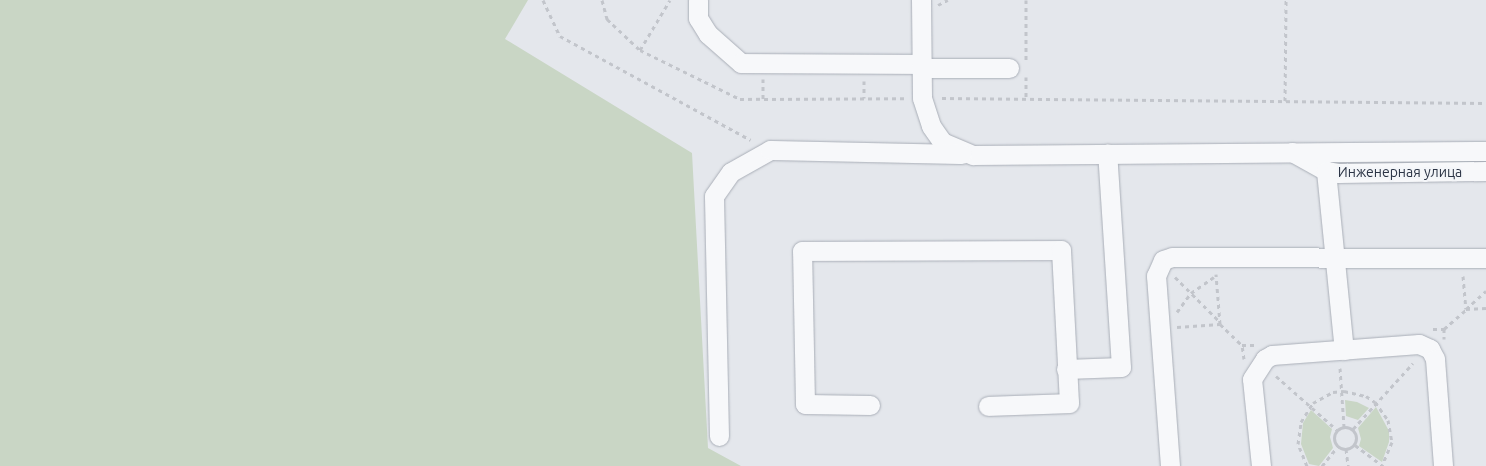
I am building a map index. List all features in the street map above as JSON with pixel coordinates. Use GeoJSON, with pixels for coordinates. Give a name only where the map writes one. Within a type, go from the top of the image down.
{"type":"FeatureCollection","features":[{"type":"Feature","properties":{"kind":"street"},"geometry":{"type":"LineString","coordinates":[[698,0],[698,18],[708,34],[741,62],[1009,68]]}},
{"type":"Feature","properties":{"kind":"street"},"geometry":{"type":"LineString","coordinates":[[921,0],[922,98],[931,126],[942,142],[972,155]]}},
{"type":"Feature","properties":{"kind":"street","name":"Инженерная улица"},"geometry":{"type":"LineString","coordinates":[[770,150],[972,155],[1289,150],[1486,151]]}},
{"type":"Feature","properties":{"kind":"street"},"geometry":{"type":"LineString","coordinates":[[719,436],[714,196],[731,172],[770,150]]}},
{"type":"Feature","properties":{"kind":"street","name":"Инженерная улица"},"geometry":{"type":"LineString","coordinates":[[1289,150],[1326,171],[1486,172]]}},
{"type":"Feature","properties":{"kind":"street"},"geometry":{"type":"LineString","coordinates":[[1066,369],[1121,367],[1107,153]]}},
{"type":"Feature","properties":{"kind":"street"},"geometry":{"type":"LineString","coordinates":[[1326,171],[1341,350]]}},
{"type":"Feature","properties":{"kind":"street"},"geometry":{"type":"LineString","coordinates":[[870,405],[805,404],[802,251],[1061,250],[1069,403],[988,406]]}},
{"type":"Feature","properties":{"kind":"street"},"geometry":{"type":"LineString","coordinates":[[1170,466],[1156,276],[1161,263],[1172,256],[1486,258]]}},
{"type":"Feature","properties":{"kind":"street"},"geometry":{"type":"LineString","coordinates":[[1261,466],[1252,379],[1261,362],[1272,355],[1419,344],[1427,347],[1435,359],[1443,466]]}},
{"type":"Feature","properties":{"kind":"path"},"geometry":{"type":"LineString","coordinates":[[543,0],[560,36],[770,150]]}},
{"type":"Feature","properties":{"kind":"path"},"geometry":{"type":"LineString","coordinates":[[640,50],[670,0]]}},
{"type":"Feature","properties":{"kind":"path"},"geometry":{"type":"LineString","coordinates":[[1026,0],[1026,99]]}},
{"type":"Feature","properties":{"kind":"path"},"geometry":{"type":"LineString","coordinates":[[1285,101],[1286,0]]}},
{"type":"Feature","properties":{"kind":"path"},"geometry":{"type":"LineString","coordinates":[[922,98],[1486,102]]}},
{"type":"Feature","properties":{"kind":"path"},"geometry":{"type":"LineString","coordinates":[[1161,263],[1242,345],[1337,430]]}},
{"type":"Feature","properties":{"kind":"path"},"geometry":{"type":"LineString","coordinates":[[1216,266],[1220,323]]}},
{"type":"Feature","properties":{"kind":"path"},"geometry":{"type":"LineString","coordinates":[[1462,268],[1466,309]]}},
{"type":"Feature","properties":{"kind":"path"},"geometry":{"type":"LineString","coordinates":[[1175,315],[1191,293],[1216,275]]}},
{"type":"Feature","properties":{"kind":"path"},"geometry":{"type":"LineString","coordinates":[[1353,429],[1444,329],[1486,291]]}},
{"type":"Feature","properties":{"kind":"path"},"geometry":{"type":"LineString","coordinates":[[1466,309],[1486,308]]}},
{"type":"Feature","properties":{"kind":"path"},"geometry":{"type":"LineString","coordinates":[[1173,321],[1171,328],[1220,323]]}},
{"type":"Feature","properties":{"kind":"path"},"geometry":{"type":"LineString","coordinates":[[1341,350],[1344,427]]}},
{"type":"Feature","properties":{"kind":"path"},"geometry":{"type":"LineString","coordinates":[[1307,466],[1301,455],[1298,433],[1311,406],[1322,397],[1342,391],[1355,392],[1376,403],[1388,420],[1391,431],[1389,454],[1383,466],[1355,445]]}},
{"type":"Feature","properties":{"kind":"path"},"geometry":{"type":"LineString","coordinates":[[1344,427],[1353,429],[1356,434],[1355,445],[1346,449],[1338,446],[1334,437],[1337,430],[1344,427]]}},
{"type":"Feature","properties":{"kind":"path"},"geometry":{"type":"LineString","coordinates":[[1322,466],[1338,446]]}},
{"type":"Feature","properties":{"kind":"path"},"geometry":{"type":"LineString","coordinates":[[1346,449],[1348,466]]}},
{"type":"Feature","properties":{"kind":"green space"},"geometry":{"type":"Polygon","coordinates":[[[0,0],[528,0],[505,39],[692,153],[708,448],[741,466],[0,466],[0,0]]]}},
{"type":"Feature","properties":{"kind":"green space"},"geometry":{"type":"Polygon","coordinates":[[[1345,400],[1357,402],[1369,408],[1358,420],[1346,416],[1345,400]]]}},
{"type":"Feature","properties":{"kind":"green space"},"geometry":{"type":"Polygon","coordinates":[[[1376,407],[1389,431],[1389,442],[1382,462],[1359,446],[1361,439],[1358,428],[1376,407]]]}},
{"type":"Feature","properties":{"kind":"green space"},"geometry":{"type":"Polygon","coordinates":[[[1311,410],[1332,429],[1330,437],[1333,448],[1319,466],[1309,464],[1301,444],[1303,423],[1311,410]]]}}]}
